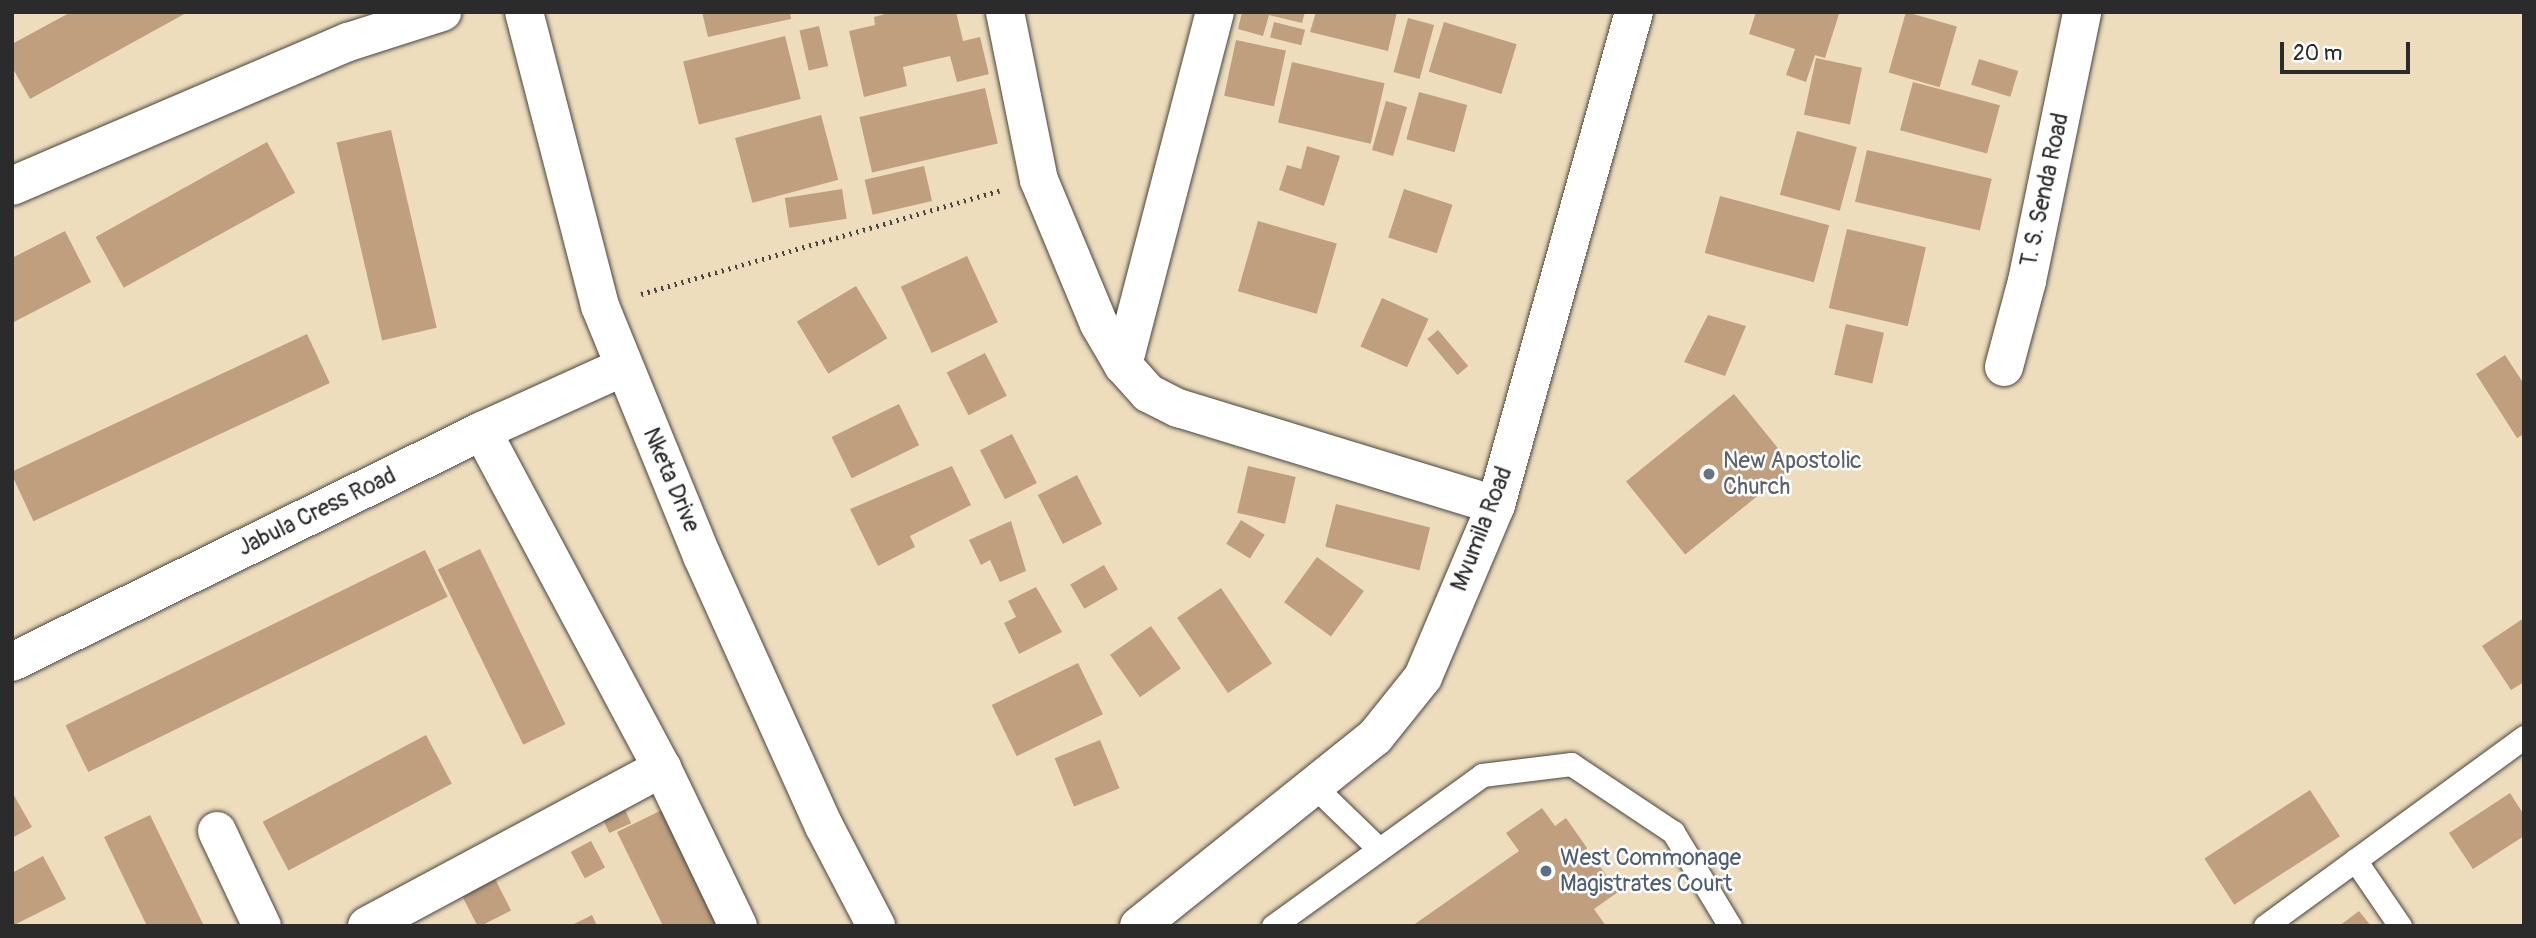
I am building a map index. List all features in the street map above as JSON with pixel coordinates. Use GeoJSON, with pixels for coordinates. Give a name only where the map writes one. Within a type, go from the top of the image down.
{"type":"FeatureCollection","features":[{"type":"Feature","properties":{"kind":"street"},"geometry":{"type":"LineString","coordinates":[[12,186],[348,42],[442,12]]}},
{"type":"Feature","properties":{"kind":"street","name":"Nketa Drive"},"geometry":{"type":"LineString","coordinates":[[524,12],[600,306],[624,368],[824,826],[876,926]]}},
{"type":"Feature","properties":{"kind":"street"},"geometry":{"type":"LineString","coordinates":[[1005,12],[1039,180],[1099,324],[1123,365],[1148,393],[1178,408],[1496,505]]}},
{"type":"Feature","properties":{"kind":"street"},"geometry":{"type":"LineString","coordinates":[[1123,365],[1214,12]]}},
{"type":"Feature","properties":{"kind":"street","name":"Mvumila Road"},"geometry":{"type":"LineString","coordinates":[[1139,926],[1316,788],[1375,737],[1423,677],[1496,505],[1634,12]]}},
{"type":"Feature","properties":{"kind":"street","name":"T. S. Senda Road"},"geometry":{"type":"LineString","coordinates":[[2004,367],[2027,281],[2082,12]]}},
{"type":"Feature","properties":{"kind":"street","name":"Jabula Cress Road"},"geometry":{"type":"LineString","coordinates":[[12,662],[482,431],[624,368]]}},
{"type":"Feature","properties":{"kind":"street"},"geometry":{"type":"LineString","coordinates":[[482,431],[662,768],[738,926]]}},
{"type":"Feature","properties":{"kind":"street"},"geometry":{"type":"LineString","coordinates":[[367,926],[662,768]]}},
{"type":"Feature","properties":{"kind":"street"},"geometry":{"type":"LineString","coordinates":[[217,831],[262,926]]}},
{"type":"Feature","properties":{"kind":"lane"},"geometry":{"type":"LineString","coordinates":[[2264,926],[2524,737]]}},
{"type":"Feature","properties":{"kind":"lane"},"geometry":{"type":"LineString","coordinates":[[1273,926],[1482,775],[1571,764],[1673,832],[1730,926]]}},
{"type":"Feature","properties":{"kind":"lane"},"geometry":{"type":"LineString","coordinates":[[1316,788],[1379,849]]}},
{"type":"Feature","properties":{"kind":"lane"},"geometry":{"type":"LineString","coordinates":[[2355,860],[2400,926]]}},
{"type":"Feature","properties":{"kind":"path"},"geometry":{"type":"LineString","coordinates":[[600,306],[1039,180]]}},
{"type":"Feature","properties":{"kind":"building"},"geometry":{"type":"Polygon","coordinates":[[[71,12],[188,12],[30,99],[12,67],[12,44],[71,12]]]}},
{"type":"Feature","properties":{"kind":"building"},"geometry":{"type":"Polygon","coordinates":[[[702,12],[790,12],[791,19],[708,37],[702,12]]]}},
{"type":"Feature","properties":{"kind":"building"},"geometry":{"type":"Polygon","coordinates":[[[892,12],[956,12],[963,41],[980,37],[989,74],[957,82],[950,56],[903,67],[907,86],[864,97],[849,31],[875,25],[874,17],[892,12]]]}},
{"type":"Feature","properties":{"kind":"building"},"geometry":{"type":"Polygon","coordinates":[[[1242,12],[1305,12],[1302,23],[1269,15],[1263,36],[1238,29],[1242,12]]]}},
{"type":"Feature","properties":{"kind":"building"},"geometry":{"type":"Polygon","coordinates":[[[1316,12],[1397,12],[1388,51],[1310,32],[1316,12]]]}},
{"type":"Feature","properties":{"kind":"building"},"geometry":{"type":"Polygon","coordinates":[[[1756,12],[1839,14],[1825,58],[1815,55],[1806,82],[1786,75],[1795,49],[1749,34],[1756,12]]]}},
{"type":"Feature","properties":{"kind":"building"},"geometry":{"type":"Polygon","coordinates":[[[1906,12],[1957,27],[1940,87],[1889,73],[1906,12]]]}},
{"type":"Feature","properties":{"kind":"building"},"geometry":{"type":"Polygon","coordinates":[[[1408,18],[1434,25],[1420,79],[1394,72],[1408,18]]]}},
{"type":"Feature","properties":{"kind":"building"},"geometry":{"type":"Polygon","coordinates":[[[1274,22],[1305,30],[1301,45],[1270,38],[1274,22]]]}},
{"type":"Feature","properties":{"kind":"building"},"geometry":{"type":"Polygon","coordinates":[[[1444,22],[1517,44],[1501,94],[1429,72],[1444,22]]]}},
{"type":"Feature","properties":{"kind":"building"},"geometry":{"type":"Polygon","coordinates":[[[819,26],[828,66],[809,70],[800,30],[819,26]]]}},
{"type":"Feature","properties":{"kind":"building"},"geometry":{"type":"Polygon","coordinates":[[[785,36],[801,99],[699,124],[683,61],[785,36]]]}},
{"type":"Feature","properties":{"kind":"building"},"geometry":{"type":"Polygon","coordinates":[[[1236,40],[1286,51],[1274,106],[1224,96],[1236,40]]]}},
{"type":"Feature","properties":{"kind":"building"},"geometry":{"type":"Polygon","coordinates":[[[1816,58],[1862,68],[1850,125],[1804,115],[1816,58]]]}},
{"type":"Feature","properties":{"kind":"building"},"geometry":{"type":"Polygon","coordinates":[[[1979,59],[2018,71],[2010,97],[1971,85],[1979,59]]]}},
{"type":"Feature","properties":{"kind":"building"},"geometry":{"type":"Polygon","coordinates":[[[1292,62],[1385,83],[1371,144],[1278,122],[1292,62]]]}},
{"type":"Feature","properties":{"kind":"building"},"geometry":{"type":"Polygon","coordinates":[[[1913,82],[2000,105],[1987,154],[1900,130],[1913,82]]]}},
{"type":"Feature","properties":{"kind":"building"},"geometry":{"type":"Polygon","coordinates":[[[985,88],[998,144],[872,173],[859,117],[985,88]]]}},
{"type":"Feature","properties":{"kind":"building"},"geometry":{"type":"Polygon","coordinates":[[[1419,92],[1467,105],[1455,152],[1406,139],[1419,92]]]}},
{"type":"Feature","properties":{"kind":"building"},"geometry":{"type":"Polygon","coordinates":[[[1386,101],[1407,107],[1393,156],[1372,150],[1386,101]]]}},
{"type":"Feature","properties":{"kind":"building"},"geometry":{"type":"Polygon","coordinates":[[[821,115],[838,180],[752,203],[735,138],[821,115]]]}},
{"type":"Feature","properties":{"kind":"building"},"geometry":{"type":"Polygon","coordinates":[[[391,130],[437,328],[382,340],[336,143],[391,130]]]}},
{"type":"Feature","properties":{"kind":"building"},"geometry":{"type":"Polygon","coordinates":[[[1797,131],[1857,147],[1840,211],[1780,195],[1797,131]]]}},
{"type":"Feature","properties":{"kind":"building"},"geometry":{"type":"Polygon","coordinates":[[[267,142],[295,193],[124,288],[96,237],[267,142]]]}},
{"type":"Feature","properties":{"kind":"building"},"geometry":{"type":"Polygon","coordinates":[[[1307,146],[1340,156],[1324,206],[1279,190],[1287,165],[1301,169],[1307,146]]]}},
{"type":"Feature","properties":{"kind":"building"},"geometry":{"type":"Polygon","coordinates":[[[1867,150],[1992,179],[1980,230],[1855,202],[1867,150]]]}},
{"type":"Feature","properties":{"kind":"building"},"geometry":{"type":"Polygon","coordinates":[[[924,166],[932,201],[873,215],[865,180],[924,166]]]}},
{"type":"Feature","properties":{"kind":"building"},"geometry":{"type":"Polygon","coordinates":[[[842,189],[847,219],[789,228],[785,198],[842,189]]]}},
{"type":"Feature","properties":{"kind":"building"},"geometry":{"type":"Polygon","coordinates":[[[1404,189],[1453,205],[1437,253],[1388,238],[1404,189]]]}},
{"type":"Feature","properties":{"kind":"building"},"geometry":{"type":"Polygon","coordinates":[[[1720,196],[1829,225],[1814,282],[1705,253],[1720,196]]]}},
{"type":"Feature","properties":{"kind":"building"},"geometry":{"type":"Polygon","coordinates":[[[1258,221],[1337,244],[1317,314],[1238,291],[1258,221]]]}},
{"type":"Feature","properties":{"kind":"building"},"geometry":{"type":"Polygon","coordinates":[[[1847,229],[1926,247],[1908,326],[1829,308],[1847,229]]]}},
{"type":"Feature","properties":{"kind":"building"},"geometry":{"type":"Polygon","coordinates":[[[65,231],[91,282],[12,323],[12,258],[65,231]]]}},
{"type":"Feature","properties":{"kind":"building"},"geometry":{"type":"Polygon","coordinates":[[[967,256],[998,322],[932,353],[901,287],[967,256]]]}},
{"type":"Feature","properties":{"kind":"building"},"geometry":{"type":"Polygon","coordinates":[[[856,286],[887,338],[828,374],[797,322],[856,286]]]}},
{"type":"Feature","properties":{"kind":"building"},"geometry":{"type":"Polygon","coordinates":[[[1382,298],[1429,319],[1407,367],[1360,346],[1382,298]]]}},
{"type":"Feature","properties":{"kind":"building"},"geometry":{"type":"Polygon","coordinates":[[[1708,315],[1746,326],[1725,376],[1684,362],[1708,315]]]}},
{"type":"Feature","properties":{"kind":"building"},"geometry":{"type":"Polygon","coordinates":[[[1846,324],[1884,333],[1872,383],[1834,375],[1846,324]]]}},
{"type":"Feature","properties":{"kind":"building"},"geometry":{"type":"Polygon","coordinates":[[[1438,330],[1468,366],[1457,375],[1427,339],[1438,330]]]}},
{"type":"Feature","properties":{"kind":"building"},"geometry":{"type":"Polygon","coordinates":[[[307,334],[330,383],[33,521],[12,472],[307,334]]]}},
{"type":"Feature","properties":{"kind":"building"},"geometry":{"type":"Polygon","coordinates":[[[985,353],[1007,396],[968,415],[947,373],[985,353]]]}},
{"type":"Feature","properties":{"kind":"building"},"geometry":{"type":"Polygon","coordinates":[[[2505,355],[2524,384],[2524,434],[2517,438],[2476,374],[2505,355]]]}},
{"type":"Feature","properties":{"kind":"building","name":"New Apostolic Church"},"geometry":{"type":"Polygon","coordinates":[[[1734,394],[1793,467],[1685,555],[1626,481],[1734,394]]]}},
{"type":"Feature","properties":{"kind":"building"},"geometry":{"type":"Polygon","coordinates":[[[899,404],[919,445],[852,478],[832,437],[899,404]]]}},
{"type":"Feature","properties":{"kind":"building"},"geometry":{"type":"Polygon","coordinates":[[[1012,434],[1037,483],[1005,499],[980,450],[1012,434]]]}},
{"type":"Feature","properties":{"kind":"building"},"geometry":{"type":"Polygon","coordinates":[[[952,466],[971,505],[910,536],[915,547],[878,566],[850,509],[952,466]]]}},
{"type":"Feature","properties":{"kind":"building"},"geometry":{"type":"Polygon","coordinates":[[[1248,466],[1296,477],[1285,524],[1237,513],[1248,466]]]}},
{"type":"Feature","properties":{"kind":"building"},"geometry":{"type":"Polygon","coordinates":[[[1077,475],[1102,524],[1063,544],[1038,495],[1077,475]]]}},
{"type":"Feature","properties":{"kind":"building"},"geometry":{"type":"Polygon","coordinates":[[[1336,504],[1430,527],[1419,570],[1325,547],[1336,504]]]}},
{"type":"Feature","properties":{"kind":"building"},"geometry":{"type":"Polygon","coordinates":[[[1241,520],[1265,535],[1250,559],[1226,544],[1241,520]]]}},
{"type":"Feature","properties":{"kind":"building"},"geometry":{"type":"Polygon","coordinates":[[[1011,521],[1026,571],[1000,582],[990,560],[981,565],[969,540],[1011,521]]]}},
{"type":"Feature","properties":{"kind":"building"},"geometry":{"type":"Polygon","coordinates":[[[480,549],[565,724],[523,745],[438,570],[480,549]]]}},
{"type":"Feature","properties":{"kind":"building"},"geometry":{"type":"Polygon","coordinates":[[[425,550],[448,597],[88,772],[65,725],[425,550]]]}},
{"type":"Feature","properties":{"kind":"building"},"geometry":{"type":"Polygon","coordinates":[[[1317,557],[1364,591],[1331,636],[1284,602],[1317,557]]]}},
{"type":"Feature","properties":{"kind":"building"},"geometry":{"type":"Polygon","coordinates":[[[1104,565],[1118,589],[1084,609],[1070,584],[1104,565]]]}},
{"type":"Feature","properties":{"kind":"building"},"geometry":{"type":"Polygon","coordinates":[[[1036,587],[1062,632],[1019,654],[1004,623],[1016,617],[1008,601],[1036,587]]]}},
{"type":"Feature","properties":{"kind":"building"},"geometry":{"type":"Polygon","coordinates":[[[1221,588],[1272,663],[1228,693],[1177,618],[1221,588]]]}},
{"type":"Feature","properties":{"kind":"building"},"geometry":{"type":"Polygon","coordinates":[[[2524,618],[2524,682],[2511,690],[2482,646],[2524,618]]]}},
{"type":"Feature","properties":{"kind":"building"},"geometry":{"type":"Polygon","coordinates":[[[1151,626],[1181,669],[1140,697],[1110,655],[1151,626]]]}},
{"type":"Feature","properties":{"kind":"building"},"geometry":{"type":"Polygon","coordinates":[[[1078,663],[1103,714],[1017,756],[992,705],[1078,663]]]}},
{"type":"Feature","properties":{"kind":"building"},"geometry":{"type":"Polygon","coordinates":[[[426,735],[452,784],[288,870],[263,822],[426,735]]]}},
{"type":"Feature","properties":{"kind":"building"},"geometry":{"type":"Polygon","coordinates":[[[1100,740],[1119,788],[1074,807],[1055,758],[1100,740]]]}},
{"type":"Feature","properties":{"kind":"building"},"geometry":{"type":"Polygon","coordinates":[[[2310,790],[2340,836],[2234,905],[2204,859],[2310,790]]]}},
{"type":"Feature","properties":{"kind":"building"},"geometry":{"type":"Polygon","coordinates":[[[12,792],[32,827],[12,838],[12,792]]]}},
{"type":"Feature","properties":{"kind":"building"},"geometry":{"type":"Polygon","coordinates":[[[2510,793],[2524,815],[2524,836],[2473,869],[2449,833],[2510,793]]]}},
{"type":"Feature","properties":{"kind":"building"},"geometry":{"type":"Polygon","coordinates":[[[623,805],[631,823],[609,833],[601,815],[623,805]]]}},
{"type":"Feature","properties":{"kind":"building","name":"West Commonage Magistrates Court"},"geometry":{"type":"Polygon","coordinates":[[[1542,808],[1555,826],[1566,818],[1618,892],[1594,909],[1606,926],[1412,926],[1519,851],[1506,833],[1542,808]]]}},
{"type":"Feature","properties":{"kind":"building"},"geometry":{"type":"Polygon","coordinates":[[[664,809],[721,926],[663,926],[617,832],[664,809]]]}},
{"type":"Feature","properties":{"kind":"building"},"geometry":{"type":"Polygon","coordinates":[[[150,815],[204,926],[147,926],[104,837],[150,815]]]}},
{"type":"Feature","properties":{"kind":"building"},"geometry":{"type":"Polygon","coordinates":[[[591,841],[605,867],[585,878],[571,852],[591,841]]]}},
{"type":"Feature","properties":{"kind":"building"},"geometry":{"type":"Polygon","coordinates":[[[43,856],[66,899],[12,926],[12,873],[43,856]]]}},
{"type":"Feature","properties":{"kind":"building"},"geometry":{"type":"Polygon","coordinates":[[[492,873],[511,910],[477,926],[459,890],[492,873]]]}},
{"type":"Feature","properties":{"kind":"building"},"geometry":{"type":"Polygon","coordinates":[[[2359,911],[2371,926],[2339,926],[2359,911]]]}},
{"type":"Feature","properties":{"kind":"building"},"geometry":{"type":"Polygon","coordinates":[[[592,915],[597,926],[570,926],[592,915]]]}},
{"type":"Feature","properties":{"kind":"place","name":"New Apostolic Church"},"geometry":{"type":"Point","coordinates":[1709,474]}},
{"type":"Feature","properties":{"kind":"place","name":"West Commonage Magistrates Court"},"geometry":{"type":"Point","coordinates":[1546,871]}}]}
